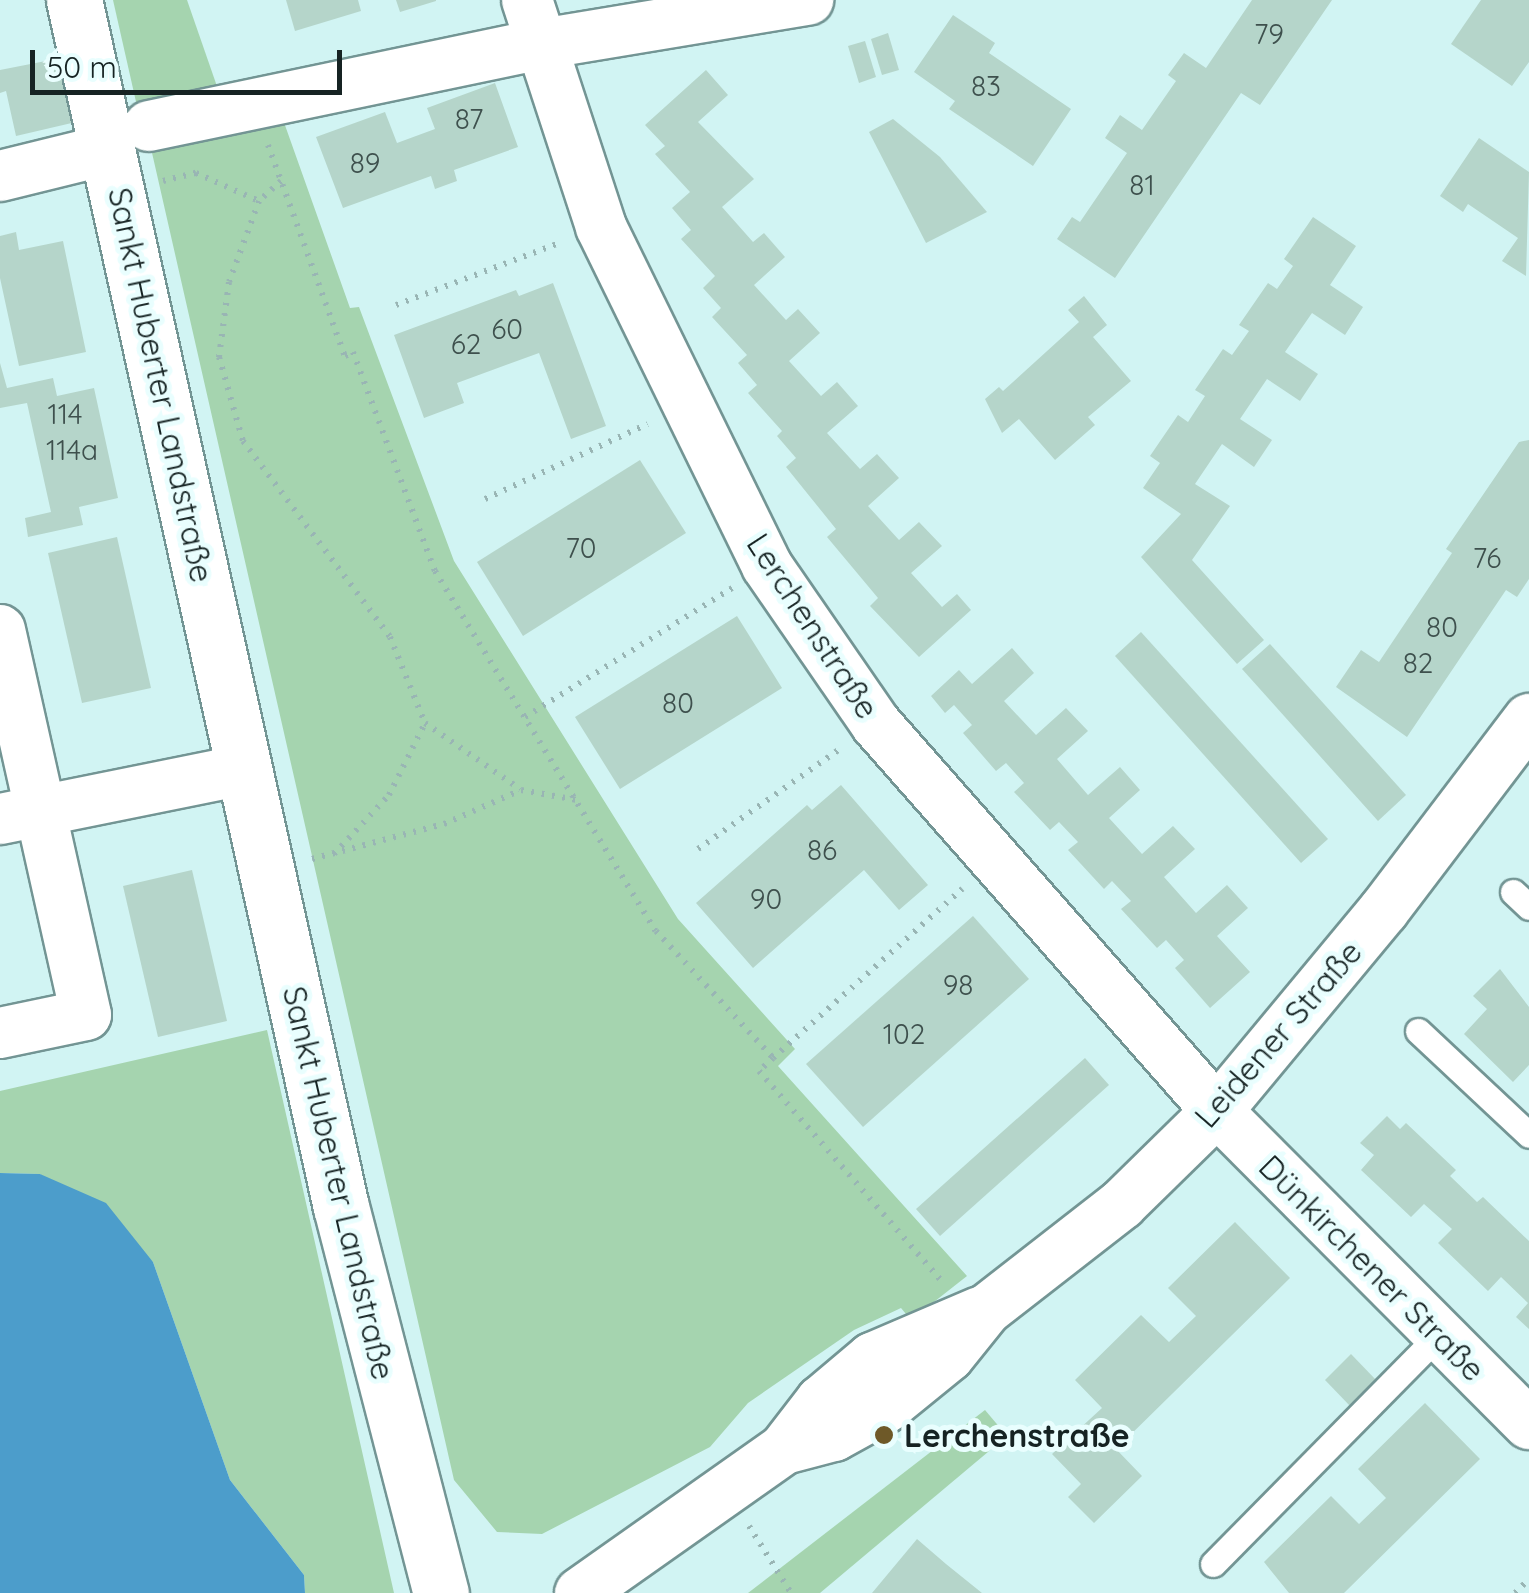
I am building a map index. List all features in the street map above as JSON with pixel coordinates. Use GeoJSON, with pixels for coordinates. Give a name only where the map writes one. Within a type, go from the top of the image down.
{"type":"FeatureCollection","features":[{"type":"Feature","properties":{"kind":"street","name":"Sankt Huberter Landstraße"},"geometry":{"type":"LineString","coordinates":[[74,0],[126,155],[243,770],[341,1207],[441,1593]]}},
{"type":"Feature","properties":{"kind":"street"},"geometry":{"type":"LineString","coordinates":[[0,176],[126,155],[252,101],[534,22],[808,0]]}},
{"type":"Feature","properties":{"kind":"street","name":"Lerchenstraße"},"geometry":{"type":"LineString","coordinates":[[534,22],[601,227],[766,566],[876,724],[992,861],[1217,1111]]}},
{"type":"Feature","properties":{"kind":"street"},"geometry":{"type":"LineString","coordinates":[[0,630],[21,814],[86,1015],[0,1033]]}},
{"type":"Feature","properties":{"kind":"street","name":"Leidener Straße"},"geometry":{"type":"LineString","coordinates":[[580,1593],[784,1448],[822,1401],[872,1358],[979,1312],[1122,1204],[1217,1111],[1384,910],[1529,719]]}},
{"type":"Feature","properties":{"kind":"street"},"geometry":{"type":"LineString","coordinates":[[21,814],[243,770]]}},
{"type":"Feature","properties":{"kind":"street","name":"Dünkirchener Straße"},"geometry":{"type":"LineString","coordinates":[[1217,1111],[1437,1337],[1529,1424]]}},
{"type":"Feature","properties":{"kind":"lane"},"geometry":{"type":"LineString","coordinates":[[1418,1031],[1529,1136]]}},
{"type":"Feature","properties":{"kind":"lane"},"geometry":{"type":"LineString","coordinates":[[1213,1564],[1437,1337]]}},
{"type":"Feature","properties":{"kind":"path"},"geometry":{"type":"LineString","coordinates":[[252,101],[435,571],[656,931],[773,1058]]}},
{"type":"Feature","properties":{"kind":"path"},"geometry":{"type":"LineString","coordinates":[[126,155],[196,173],[260,201]]}},
{"type":"Feature","properties":{"kind":"path"},"geometry":{"type":"LineString","coordinates":[[281,181],[260,201],[229,282],[219,358],[243,442],[390,637],[425,723],[521,790],[578,800]]}},
{"type":"Feature","properties":{"kind":"path"},"geometry":{"type":"LineString","coordinates":[[396,305],[601,227]]}},
{"type":"Feature","properties":{"kind":"path"},"geometry":{"type":"LineString","coordinates":[[485,499],[688,405]]}},
{"type":"Feature","properties":{"kind":"path"},"geometry":{"type":"LineString","coordinates":[[524,717],[766,566]]}},
{"type":"Feature","properties":{"kind":"path"},"geometry":{"type":"LineString","coordinates":[[334,854],[389,795],[425,723]]}},
{"type":"Feature","properties":{"kind":"path"},"geometry":{"type":"LineString","coordinates":[[698,849],[876,724]]}},
{"type":"Feature","properties":{"kind":"path"},"geometry":{"type":"LineString","coordinates":[[266,870],[444,824],[521,790]]}},
{"type":"Feature","properties":{"kind":"path"},"geometry":{"type":"LineString","coordinates":[[979,1312],[760,1070],[992,861]]}},
{"type":"Feature","properties":{"kind":"path"},"geometry":{"type":"LineString","coordinates":[[727,1492],[791,1593]]}},
{"type":"Feature","properties":{"kind":"path"},"geometry":{"type":"LineString","coordinates":[[1514,1593],[1529,1579]]}},
{"type":"Feature","properties":{"kind":"green space"},"geometry":{"type":"Polygon","coordinates":[[[113,0],[187,0],[220,95],[139,115],[113,0]]]}},
{"type":"Feature","properties":{"kind":"green space"},"geometry":{"type":"Polygon","coordinates":[[[281,114],[350,308],[359,307],[454,561],[678,919],[795,1049],[778,1066],[967,1276],[911,1320],[901,1308],[854,1330],[748,1403],[710,1447],[542,1534],[497,1532],[454,1480],[150,144],[281,114]]]}},
{"type":"Feature","properties":{"kind":"green space"},"geometry":{"type":"Polygon","coordinates":[[[267,1030],[394,1593],[305,1593],[304,1575],[230,1480],[153,1262],[40,1174],[0,1173],[0,1091],[267,1030]]]}},
{"type":"Feature","properties":{"kind":"green space"},"geometry":{"type":"Polygon","coordinates":[[[985,1410],[1007,1436],[820,1593],[748,1593],[985,1410]]]}},
{"type":"Feature","properties":{"kind":"water"},"geometry":{"type":"Polygon","coordinates":[[[0,1173],[40,1174],[106,1203],[153,1262],[230,1480],[304,1575],[305,1593],[0,1593],[0,1173]]]}},
{"type":"Feature","properties":{"kind":"building"},"geometry":{"type":"Polygon","coordinates":[[[286,0],[358,0],[361,11],[295,31],[286,0]]]}},
{"type":"Feature","properties":{"kind":"building"},"geometry":{"type":"Polygon","coordinates":[[[396,0],[436,0],[436,1],[400,12],[396,0]]]}},
{"type":"Feature","properties":{"kind":"building"},"geometry":{"type":"Polygon","coordinates":[[[1252,0],[1332,0],[1260,105],[1241,93],[1115,278],[1057,239],[1072,217],[1080,222],[1127,153],[1105,138],[1120,115],[1142,130],[1176,81],[1168,75],[1184,53],[1206,68],[1252,0]]]}},
{"type":"Feature","properties":{"kind":"building"},"geometry":{"type":"Polygon","coordinates":[[[1481,0],[1529,0],[1529,62],[1512,86],[1451,44],[1481,0]]]}},
{"type":"Feature","properties":{"kind":"building"},"geometry":{"type":"Polygon","coordinates":[[[953,15],[995,43],[989,53],[1071,109],[1033,166],[949,109],[955,101],[914,72],[953,15]]]}},
{"type":"Feature","properties":{"kind":"building"},"geometry":{"type":"Polygon","coordinates":[[[888,33],[899,70],[882,75],[871,39],[888,33]]]}},
{"type":"Feature","properties":{"kind":"building"},"geometry":{"type":"Polygon","coordinates":[[[865,41],[876,77],[859,83],[848,46],[865,41]]]}},
{"type":"Feature","properties":{"kind":"building"},"geometry":{"type":"Polygon","coordinates":[[[61,58],[76,122],[16,136],[6,91],[0,93],[0,70],[61,58]]]}},
{"type":"Feature","properties":{"kind":"building"},"geometry":{"type":"Polygon","coordinates":[[[706,70],[728,95],[698,122],[754,179],[722,207],[753,242],[764,233],[785,257],[754,285],[786,320],[798,309],[820,333],[789,361],[821,396],[837,382],[858,406],[827,433],[860,469],[877,454],[899,478],[868,506],[899,540],[919,522],[942,546],[911,573],[942,607],[957,594],[971,610],[919,657],[870,606],[878,598],[827,537],[836,529],[786,467],[796,458],[777,436],[782,431],[748,393],[757,385],[738,363],[747,355],[712,317],[721,308],[703,288],[715,276],[681,239],[691,230],[672,208],[690,192],[655,154],[665,146],[645,125],[706,70]]]}},
{"type":"Feature","properties":{"kind":"building"},"geometry":{"type":"Polygon","coordinates":[[[495,83],[518,147],[454,170],[457,181],[435,189],[431,176],[343,208],[316,137],[385,112],[397,143],[435,129],[427,108],[495,83]]]}},
{"type":"Feature","properties":{"kind":"building"},"geometry":{"type":"Polygon","coordinates":[[[893,119],[940,157],[987,212],[926,243],[869,132],[893,119]]]}},
{"type":"Feature","properties":{"kind":"building"},"geometry":{"type":"Polygon","coordinates":[[[1479,138],[1529,172],[1526,276],[1502,261],[1518,238],[1468,204],[1463,212],[1440,196],[1479,138]]]}},
{"type":"Feature","properties":{"kind":"building"},"geometry":{"type":"Polygon","coordinates":[[[1313,217],[1356,246],[1330,285],[1363,307],[1345,335],[1312,313],[1285,352],[1318,374],[1300,401],[1267,379],[1240,419],[1272,440],[1254,467],[1222,444],[1195,484],[1230,506],[1192,560],[1264,640],[1237,664],[1141,557],[1181,514],[1143,488],[1160,463],[1150,456],[1178,415],[1188,422],[1205,396],[1195,390],[1223,349],[1232,355],[1249,331],[1239,325],[1268,283],[1277,289],[1293,266],[1284,259],[1313,217]]]}},
{"type":"Feature","properties":{"kind":"building"},"geometry":{"type":"Polygon","coordinates":[[[16,232],[19,250],[63,241],[86,352],[19,366],[0,278],[0,236],[16,232]]]}},
{"type":"Feature","properties":{"kind":"building"},"geometry":{"type":"Polygon","coordinates":[[[553,283],[606,426],[571,439],[539,353],[457,383],[464,403],[424,418],[394,335],[516,290],[519,296],[553,283]]]}},
{"type":"Feature","properties":{"kind":"building"},"geometry":{"type":"Polygon","coordinates":[[[1084,296],[1107,325],[1093,337],[1131,381],[1088,417],[1095,425],[1055,460],[1019,419],[1002,433],[985,399],[999,387],[1003,391],[1079,322],[1068,310],[1084,296]]]}},
{"type":"Feature","properties":{"kind":"building"},"geometry":{"type":"Polygon","coordinates":[[[0,363],[7,388],[53,378],[57,396],[94,388],[118,498],[79,507],[83,525],[28,537],[25,518],[51,512],[27,403],[0,408],[0,363]]]}},
{"type":"Feature","properties":{"kind":"building"},"geometry":{"type":"Polygon","coordinates":[[[1529,440],[1529,579],[1517,597],[1506,590],[1407,737],[1336,687],[1361,650],[1379,662],[1452,553],[1446,549],[1519,442],[1529,440]]]}},
{"type":"Feature","properties":{"kind":"building"},"geometry":{"type":"Polygon","coordinates":[[[640,460],[686,533],[523,636],[477,562],[640,460]]]}},
{"type":"Feature","properties":{"kind":"building"},"geometry":{"type":"Polygon","coordinates":[[[117,537],[151,688],[82,703],[48,553],[117,537]]]}},
{"type":"Feature","properties":{"kind":"building"},"geometry":{"type":"Polygon","coordinates":[[[737,616],[782,688],[620,789],[575,717],[737,616]]]}},
{"type":"Feature","properties":{"kind":"building"},"geometry":{"type":"Polygon","coordinates":[[[1141,632],[1328,839],[1301,863],[1115,656],[1141,632]]]}},
{"type":"Feature","properties":{"kind":"building"},"geometry":{"type":"Polygon","coordinates":[[[1270,644],[1406,795],[1378,821],[1242,669],[1270,644]]]}},
{"type":"Feature","properties":{"kind":"building"},"geometry":{"type":"Polygon","coordinates":[[[1012,648],[1034,673],[1004,701],[1036,735],[1066,708],[1088,731],[1057,759],[1088,795],[1120,767],[1140,790],[1109,818],[1142,854],[1173,826],[1195,849],[1164,877],[1196,913],[1227,885],[1248,908],[1217,936],[1250,972],[1210,1008],[1175,968],[1184,960],[1166,940],[1157,948],[1121,909],[1131,901],[1112,881],[1104,889],[1068,850],[1078,842],[1059,822],[1050,830],[1014,792],[1024,783],[1006,763],[996,771],[963,733],[972,725],[954,705],[945,713],[931,696],[959,670],[972,684],[1012,648]]]}},
{"type":"Feature","properties":{"kind":"building"},"geometry":{"type":"Polygon","coordinates":[[[841,785],[928,885],[899,910],[864,870],[753,968],[696,903],[807,805],[812,810],[841,785]]]}},
{"type":"Feature","properties":{"kind":"building"},"geometry":{"type":"Polygon","coordinates":[[[192,870],[227,1021],[158,1037],[123,886],[192,870]]]}},
{"type":"Feature","properties":{"kind":"building"},"geometry":{"type":"Polygon","coordinates":[[[973,916],[1029,979],[863,1127],[806,1064],[973,916]]]}},
{"type":"Feature","properties":{"kind":"building"},"geometry":{"type":"Polygon","coordinates":[[[1500,969],[1529,1007],[1529,1065],[1513,1082],[1464,1034],[1487,1009],[1473,996],[1500,969]]]}},
{"type":"Feature","properties":{"kind":"building"},"geometry":{"type":"Polygon","coordinates":[[[1085,1058],[1109,1085],[940,1236],[916,1209],[1085,1058]]]}},
{"type":"Feature","properties":{"kind":"building"},"geometry":{"type":"Polygon","coordinates":[[[1387,1116],[1400,1129],[1406,1123],[1456,1170],[1450,1176],[1477,1202],[1483,1197],[1529,1241],[1529,1329],[1516,1317],[1528,1303],[1501,1277],[1488,1291],[1438,1243],[1452,1229],[1424,1204],[1411,1217],[1361,1170],[1374,1155],[1360,1143],[1387,1116]]]}},
{"type":"Feature","properties":{"kind":"building"},"geometry":{"type":"Polygon","coordinates":[[[1235,1222],[1290,1278],[1116,1449],[1142,1476],[1094,1523],[1068,1497],[1081,1484],[1052,1454],[1102,1408],[1075,1380],[1141,1315],[1169,1342],[1196,1316],[1168,1288],[1235,1222]]]}},
{"type":"Feature","properties":{"kind":"building"},"geometry":{"type":"Polygon","coordinates":[[[1351,1354],[1377,1381],[1351,1407],[1325,1380],[1351,1354]]]}},
{"type":"Feature","properties":{"kind":"building"},"geometry":{"type":"Polygon","coordinates":[[[1425,1403],[1480,1459],[1344,1593],[1289,1593],[1264,1562],[1331,1496],[1359,1524],[1386,1498],[1358,1469],[1425,1403]]]}},
{"type":"Feature","properties":{"kind":"building"},"geometry":{"type":"Polygon","coordinates":[[[917,1539],[946,1564],[982,1593],[872,1593],[917,1539]]]}},
{"type":"Feature","properties":{"kind":"place","name":"Lerchenstraße"},"geometry":{"type":"Point","coordinates":[884,1435]}}]}
